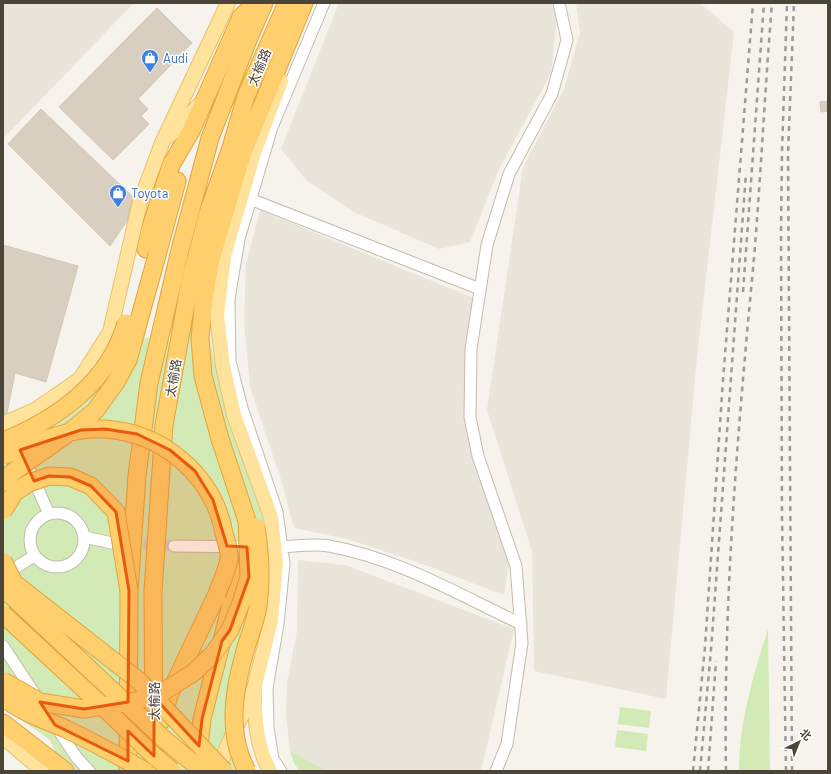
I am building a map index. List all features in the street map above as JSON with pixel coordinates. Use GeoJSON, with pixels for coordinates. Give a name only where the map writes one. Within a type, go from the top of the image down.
{"type":"FeatureCollection","features":[{"type":"Feature","properties":{"kind":"highway"},"geometry":{"type":"LineString","coordinates":[[3,482],[13,472],[63,437],[95,411],[116,382],[128,360],[151,252],[150,230],[171,165],[191,131],[244,10],[256,3]]}},
{"type":"Feature","properties":{"kind":"highway","name":"太榆路"},"geometry":{"type":"LineString","coordinates":[[128,771],[129,591],[137,476],[149,383],[180,250],[210,138],[264,3]]}},
{"type":"Feature","properties":{"kind":"highway","name":"太榆路"},"geometry":{"type":"LineString","coordinates":[[154,771],[153,591],[166,418],[190,282],[208,213],[231,148],[246,96],[287,3]]}},
{"type":"Feature","properties":{"kind":"highway"},"geometry":{"type":"LineString","coordinates":[[3,681],[40,702],[84,709],[136,701],[161,693],[193,673],[213,654],[230,630],[241,603],[248,577],[246,521],[220,439],[203,376],[200,338],[204,298],[211,259],[242,155],[304,3]]}},
{"type":"Feature","properties":{"kind":"highway"},"geometry":{"type":"LineString","coordinates":[[3,441],[40,424],[67,407],[98,376],[121,341],[151,252]]}},
{"type":"Feature","properties":{"kind":"highway"},"geometry":{"type":"LineString","coordinates":[[3,456],[48,438],[81,430],[105,429],[137,434],[170,450],[195,471],[213,500],[220,518],[234,583],[230,609],[202,719],[196,771]]}},
{"type":"Feature","properties":{"kind":"highway"},"geometry":{"type":"LineString","coordinates":[[3,511],[15,492],[29,483],[49,476],[70,477],[91,486],[116,512],[129,591]]}},
{"type":"Feature","properties":{"kind":"highway"},"geometry":{"type":"LineString","coordinates":[[233,479],[256,527],[261,558],[258,606],[243,658],[234,702],[234,736],[241,761],[247,771]]}},
{"type":"Feature","properties":{"kind":"highway"},"geometry":{"type":"LineString","coordinates":[[154,742],[170,693],[218,594],[229,559]]}},
{"type":"Feature","properties":{"kind":"highway"},"geometry":{"type":"LineString","coordinates":[[3,561],[14,583],[139,681],[224,771]]}},
{"type":"Feature","properties":{"kind":"highway"},"geometry":{"type":"LineString","coordinates":[[3,588],[165,740],[203,771]]}},
{"type":"Feature","properties":{"kind":"highway"},"geometry":{"type":"LineString","coordinates":[[3,614],[172,771]]}},
{"type":"Feature","properties":{"kind":"highway"},"geometry":{"type":"LineString","coordinates":[[3,696],[12,704],[36,717],[107,749],[145,771]]}},
{"type":"Feature","properties":{"kind":"highway"},"geometry":{"type":"LineString","coordinates":[[3,723],[65,771]]}},
{"type":"Feature","properties":{"kind":"main road"},"geometry":{"type":"LineString","coordinates":[[5,424],[35,410],[80,379],[110,332],[140,202],[162,143],[228,3]]}},
{"type":"Feature","properties":{"kind":"main road"},"geometry":{"type":"LineString","coordinates":[[218,771],[226,749],[254,689],[271,621],[278,547],[271,517],[234,415],[223,366],[217,315],[224,256],[254,153],[312,3]]}},
{"type":"Feature","properties":{"kind":"main road"},"geometry":{"type":"LineString","coordinates":[[162,143],[206,97]]}},
{"type":"Feature","properties":{"kind":"main road"},"geometry":{"type":"LineString","coordinates":[[254,689],[256,731],[264,760],[270,771]]}},
{"type":"Feature","properties":{"kind":"main road"},"geometry":{"type":"LineString","coordinates":[[3,738],[43,771]]}},
{"type":"Feature","properties":{"kind":"street"},"geometry":{"type":"LineString","coordinates":[[281,771],[273,760],[268,728],[267,688],[278,624],[284,572],[278,547],[277,512],[242,408],[230,361],[229,299],[239,239],[272,127],[324,3]]}},
{"type":"Feature","properties":{"kind":"street"},"geometry":{"type":"LineString","coordinates":[[496,771],[508,744],[522,643],[521,624],[516,566],[478,456],[470,417],[471,349],[487,245],[509,174],[552,94],[566,40],[559,3]]}},
{"type":"Feature","properties":{"kind":"street"},"geometry":{"type":"LineString","coordinates":[[250,199],[480,288]]}},
{"type":"Feature","properties":{"kind":"street"},"geometry":{"type":"LineString","coordinates":[[5,424],[49,514]]}},
{"type":"Feature","properties":{"kind":"street"},"geometry":{"type":"LineString","coordinates":[[58,513],[72,518],[81,528],[84,537],[84,546],[80,555],[74,562],[57,568],[48,567],[34,556],[29,539],[30,531],[41,517],[58,513]]}},
{"type":"Feature","properties":{"kind":"street"},"geometry":{"type":"LineString","coordinates":[[84,537],[112,543]]}},
{"type":"Feature","properties":{"kind":"street"},"geometry":{"type":"LineString","coordinates":[[174,546],[328,546],[370,557],[414,572],[521,624]]}},
{"type":"Feature","properties":{"kind":"street"},"geometry":{"type":"LineString","coordinates":[[3,576],[34,556]]}},
{"type":"Feature","properties":{"kind":"street"},"geometry":{"type":"LineString","coordinates":[[3,646],[77,758],[89,771]]}},
{"type":"Feature","properties":{"kind":"highlighted area"},"geometry":{"type":"Polygon","coordinates":[[[105,429],[137,434],[170,450],[195,471],[213,500],[227,546],[247,547],[249,577],[230,630],[222,641],[202,719],[199,746],[154,697],[154,756],[128,731],[128,761],[55,725],[40,702],[84,709],[128,702],[129,591],[116,512],[91,486],[70,477],[49,476],[34,481],[20,450],[81,430],[105,429]]]}},
{"type":"Feature","properties":{"kind":"shaded area"},"geometry":{"type":"Polygon","coordinates":[[[3,3],[134,3],[3,139],[3,3]]]}},
{"type":"Feature","properties":{"kind":"shaded area"},"geometry":{"type":"Polygon","coordinates":[[[339,3],[552,3],[557,19],[551,73],[499,169],[470,242],[439,249],[354,212],[307,181],[281,149],[339,3]]]}},
{"type":"Feature","properties":{"kind":"shaded area"},"geometry":{"type":"Polygon","coordinates":[[[576,3],[700,3],[734,32],[697,357],[666,699],[534,671],[532,551],[487,410],[523,167],[564,89],[580,33],[576,3]]]}},
{"type":"Feature","properties":{"kind":"shaded area"},"geometry":{"type":"Polygon","coordinates":[[[260,210],[473,298],[465,349],[466,419],[509,566],[504,595],[414,561],[347,539],[294,528],[283,486],[250,387],[244,322],[246,264],[260,210]]]}},
{"type":"Feature","properties":{"kind":"shaded area"},"geometry":{"type":"Polygon","coordinates":[[[298,560],[345,565],[514,629],[481,771],[327,771],[290,751],[286,714],[287,683],[297,631],[298,560]]]}},
{"type":"Feature","properties":{"kind":"green space"},"geometry":{"type":"Polygon","coordinates":[[[198,272],[210,310],[210,340],[217,374],[270,531],[254,534],[255,593],[229,694],[239,768],[237,771],[64,771],[50,740],[3,707],[3,461],[73,410],[142,337],[186,345],[198,272]]]}},
{"type":"Feature","properties":{"kind":"green space"},"geometry":{"type":"Polygon","coordinates":[[[768,629],[770,771],[739,771],[741,735],[744,717],[752,682],[768,629]]]}},
{"type":"Feature","properties":{"kind":"green space"},"geometry":{"type":"Polygon","coordinates":[[[620,707],[651,711],[649,728],[618,724],[620,707]]]}},
{"type":"Feature","properties":{"kind":"green space"},"geometry":{"type":"Polygon","coordinates":[[[617,730],[648,734],[646,751],[615,747],[617,730]]]}},
{"type":"Feature","properties":{"kind":"green space"},"geometry":{"type":"Polygon","coordinates":[[[290,751],[327,771],[299,771],[293,761],[290,751]]]}},
{"type":"Feature","properties":{"kind":"building"},"geometry":{"type":"Polygon","coordinates":[[[157,8],[192,43],[138,99],[148,109],[141,116],[149,124],[113,160],[59,107],[157,8]]]}},
{"type":"Feature","properties":{"kind":"building"},"geometry":{"type":"Polygon","coordinates":[[[828,101],[828,111],[821,112],[820,102],[828,101]]]}},
{"type":"Feature","properties":{"kind":"building"},"geometry":{"type":"Polygon","coordinates":[[[41,109],[133,197],[127,221],[110,246],[8,144],[41,109]]]}},
{"type":"Feature","properties":{"kind":"building"},"geometry":{"type":"Polygon","coordinates":[[[3,245],[78,266],[46,382],[15,373],[7,413],[3,415],[3,245]]]}},
{"type":"Feature","properties":{"kind":"tunnel"},"geometry":{"type":"LineString","coordinates":[[127,544],[174,546]]}},
{"type":"Feature","properties":{"kind":"railway"},"geometry":{"type":"LineString","coordinates":[[693,771],[705,647],[723,380],[753,3]]}},
{"type":"Feature","properties":{"kind":"railway"},"geometry":{"type":"LineString","coordinates":[[743,292],[764,3]]}},
{"type":"Feature","properties":{"kind":"railway"},"geometry":{"type":"LineString","coordinates":[[726,771],[729,578],[737,450],[754,258],[772,3]]}},
{"type":"Feature","properties":{"kind":"railway"},"geometry":{"type":"LineString","coordinates":[[786,771],[782,516],[781,232],[787,3]]}},
{"type":"Feature","properties":{"kind":"railway"},"geometry":{"type":"LineString","coordinates":[[792,771],[788,154],[794,3]]}},
{"type":"Feature","properties":{"kind":"railway"},"geometry":{"type":"LineString","coordinates":[[700,771],[711,650],[746,173]]}},
{"type":"Feature","properties":{"kind":"railway"},"geometry":{"type":"LineString","coordinates":[[708,771],[716,661]]}},
{"type":"Feature","properties":{"kind":"place","name":"Audi"},"geometry":{"type":"Point","coordinates":[150,73]}},
{"type":"Feature","properties":{"kind":"place","name":"Toyota"},"geometry":{"type":"Point","coordinates":[118,208]}}]}
